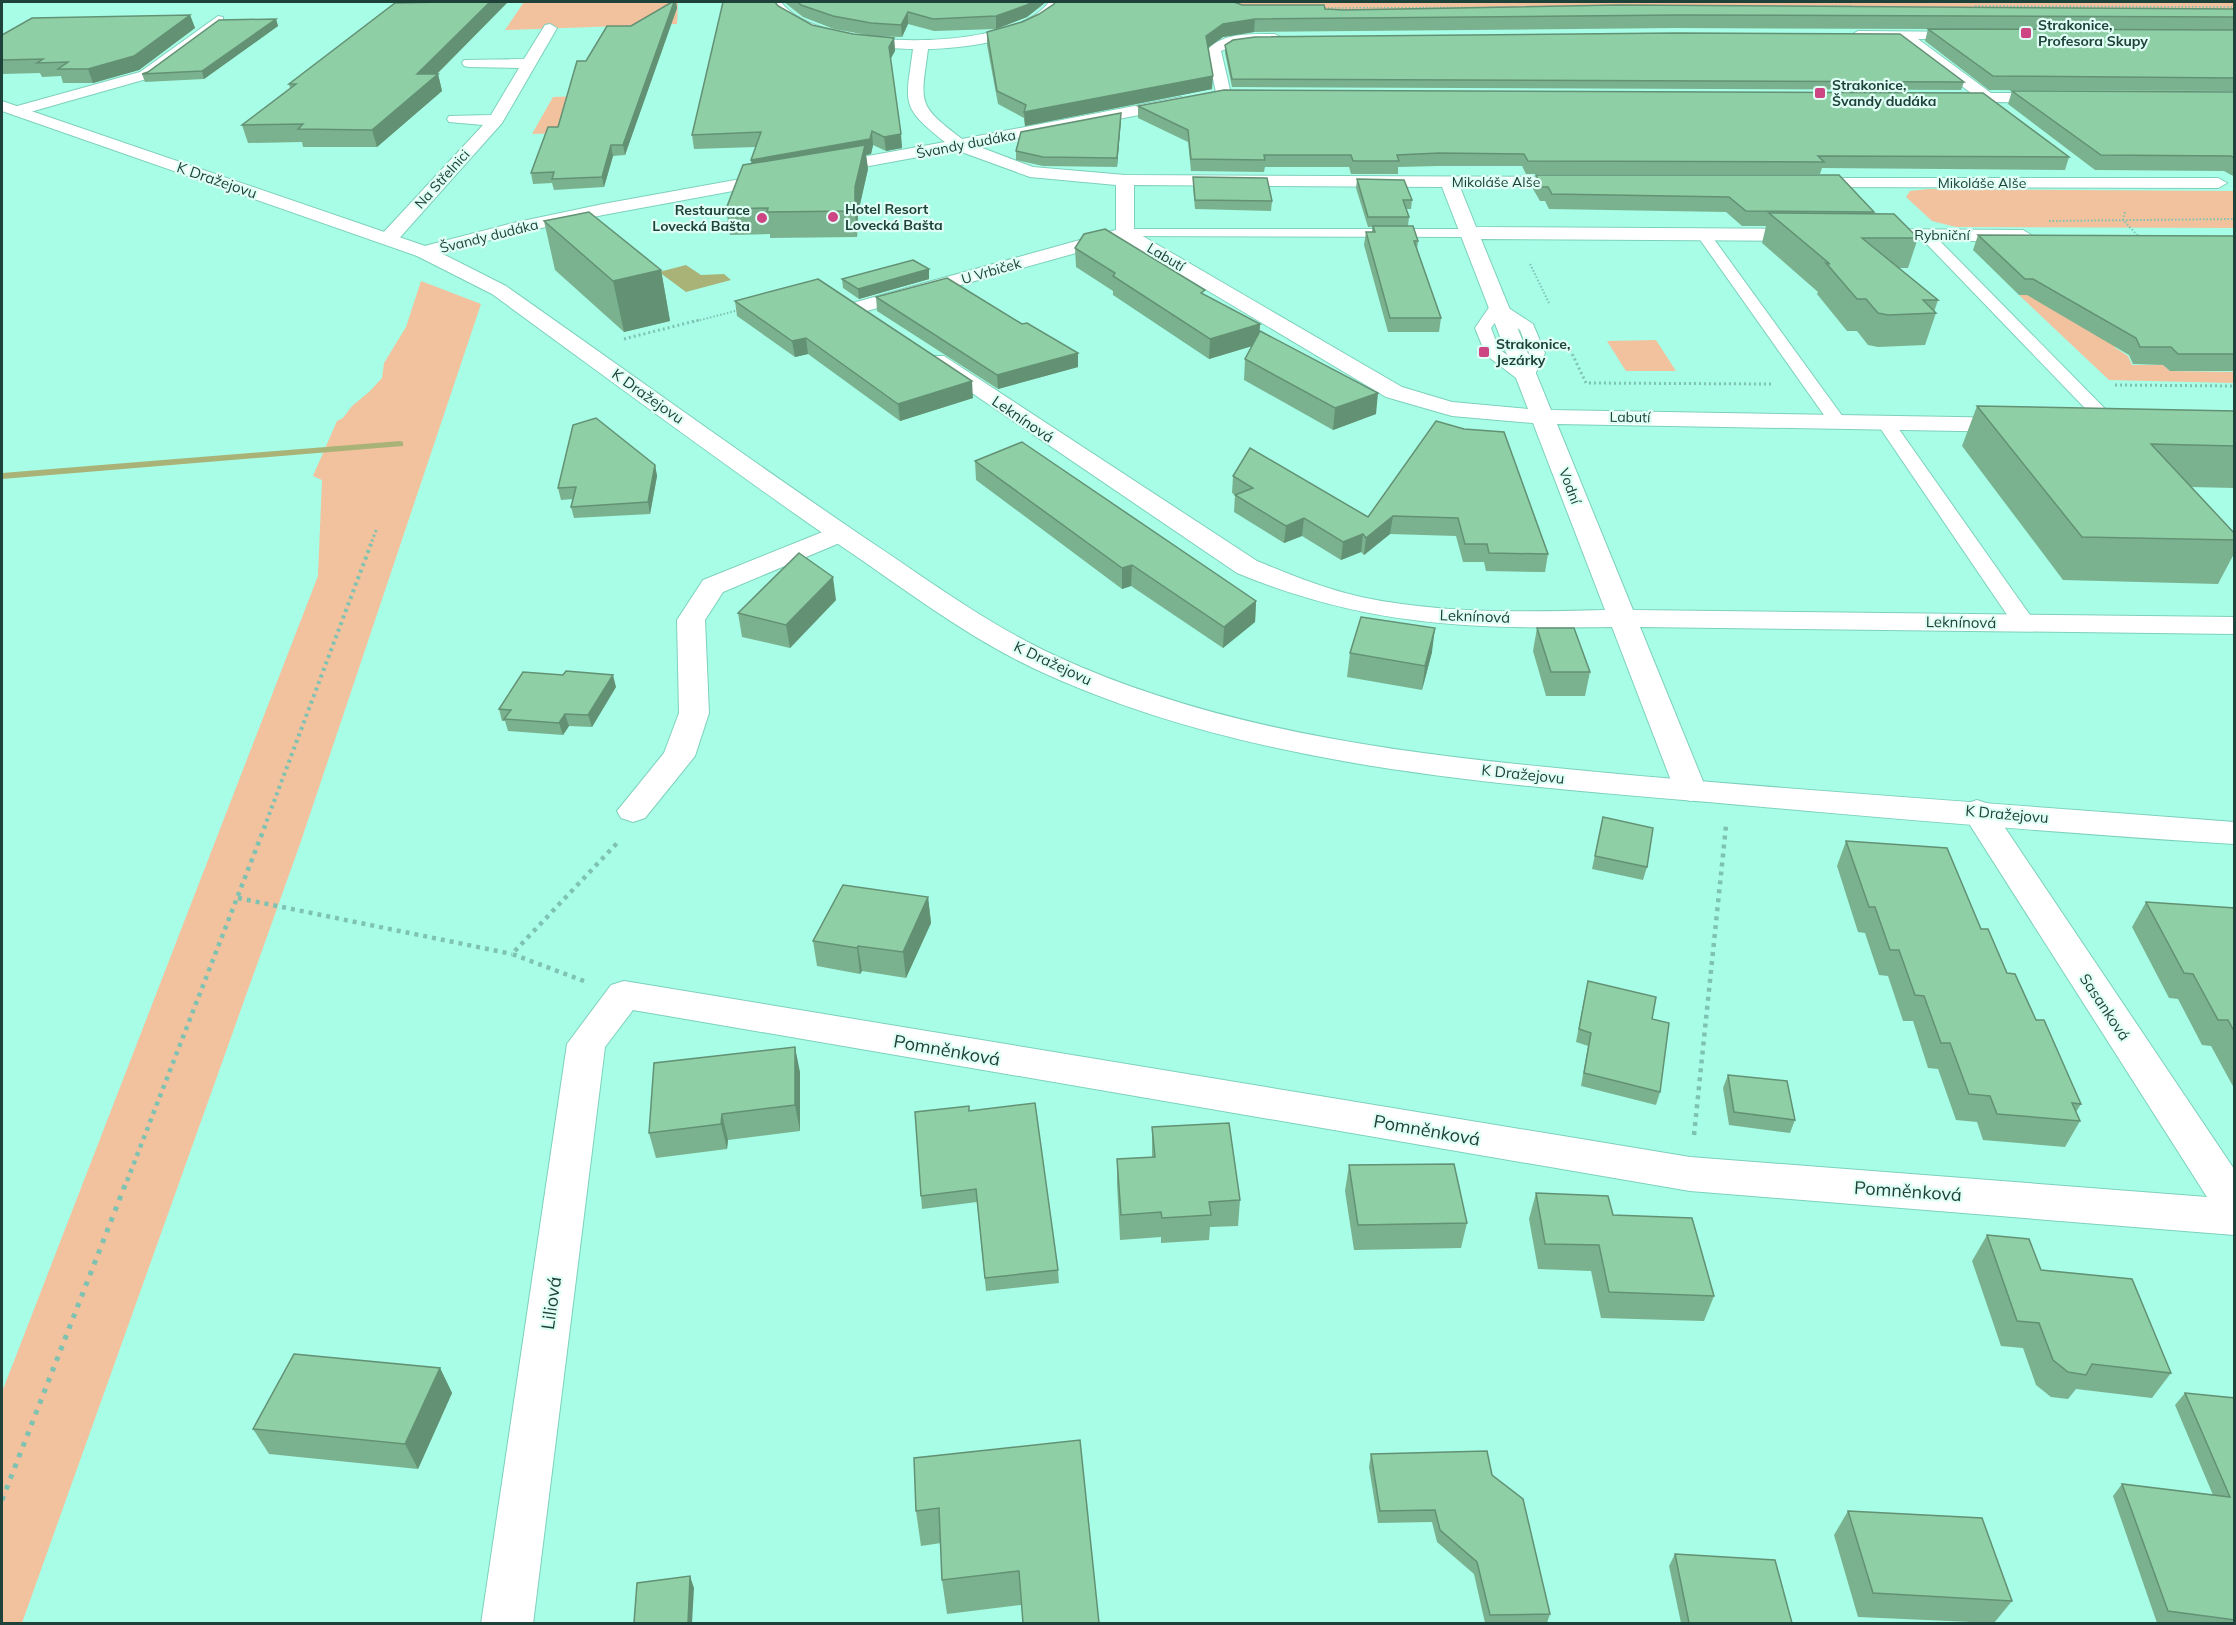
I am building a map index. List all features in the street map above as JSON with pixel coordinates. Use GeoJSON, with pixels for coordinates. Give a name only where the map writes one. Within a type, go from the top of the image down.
{"type":"FeatureCollection","features":[{"type":"Feature","properties":{"kind":"street"},"geometry":{"type":"LineString","coordinates":[[775,2],[783,14],[822,31],[856,39],[921,45],[994,36],[1036,21],[1056,2]]}},
{"type":"Feature","properties":{"kind":"street"},"geometry":{"type":"LineString","coordinates":[[9,108],[145,75],[224,20],[195,21]]}},
{"type":"Feature","properties":{"kind":"street","name":"Na Střelnici"},"geometry":{"type":"LineString","coordinates":[[388,239],[496,120],[550,28]]}},
{"type":"Feature","properties":{"kind":"street"},"geometry":{"type":"LineString","coordinates":[[1846,35],[1986,35]]}},
{"type":"Feature","properties":{"kind":"street"},"geometry":{"type":"LineString","coordinates":[[1903,35],[2005,112]]}},
{"type":"Feature","properties":{"kind":"street","name":"Švandy dudáka"},"geometry":{"type":"LineString","coordinates":[[424,252],[485,235],[690,193],[960,146],[1229,94],[1214,51],[1216,48],[1240,39],[1291,38]]}},
{"type":"Feature","properties":{"kind":"street"},"geometry":{"type":"LineString","coordinates":[[921,45],[914,100],[925,119],[960,146]]}},
{"type":"Feature","properties":{"kind":"street"},"geometry":{"type":"LineString","coordinates":[[469,63],[531,63]]}},
{"type":"Feature","properties":{"kind":"street"},"geometry":{"type":"LineString","coordinates":[[1929,97],[2070,98]]}},
{"type":"Feature","properties":{"kind":"street","name":"K Dražejovu"},"geometry":{"type":"LineString","coordinates":[[9,108],[388,239],[470,273],[499,290],[840,533],[985,631],[1066,672],[1166,709],[1268,736],[1387,759],[1691,791],[1977,811],[2235,833]]}},
{"type":"Feature","properties":{"kind":"street"},"geometry":{"type":"LineString","coordinates":[[455,119],[496,120]]}},
{"type":"Feature","properties":{"kind":"street","name":"Mikoláše Alše"},"geometry":{"type":"LineString","coordinates":[[960,146],[1030,172],[1065,177],[1125,180],[1602,182]]}},
{"type":"Feature","properties":{"kind":"street"},"geometry":{"type":"LineString","coordinates":[[2078,169],[2097,183]]}},
{"type":"Feature","properties":{"kind":"street"},"geometry":{"type":"LineString","coordinates":[[1125,180],[1125,233]]}},
{"type":"Feature","properties":{"kind":"street","name":"Vodní"},"geometry":{"type":"LineString","coordinates":[[1449,182],[1691,791]]}},
{"type":"Feature","properties":{"kind":"street","name":"Mikoláše Alše"},"geometry":{"type":"LineString","coordinates":[[1790,183],[2218,183]]}},
{"type":"Feature","properties":{"kind":"street"},"geometry":{"type":"LineString","coordinates":[[1872,183],[1893,203]]}},
{"type":"Feature","properties":{"kind":"street"},"geometry":{"type":"LineString","coordinates":[[1906,216],[1926,235]]}},
{"type":"Feature","properties":{"kind":"street","name":"Rybniční"},"geometry":{"type":"LineString","coordinates":[[1856,235],[1926,235],[2044,228]]}},
{"type":"Feature","properties":{"kind":"street","name":"U Vrbiček"},"geometry":{"type":"LineString","coordinates":[[856,308],[1125,233]]}},
{"type":"Feature","properties":{"kind":"street","name":"Labutí"},"geometry":{"type":"LineString","coordinates":[[1125,233],[1394,393],[1445,409],[1542,415],[2041,426]]}},
{"type":"Feature","properties":{"kind":"street"},"geometry":{"type":"LineString","coordinates":[[1469,233],[1832,235]]}},
{"type":"Feature","properties":{"kind":"street"},"geometry":{"type":"LineString","coordinates":[[832,293],[885,328]]}},
{"type":"Feature","properties":{"kind":"street","name":"Leknínová"},"geometry":{"type":"LineString","coordinates":[[915,347],[1247,567],[1288,585],[1340,600],[1399,612],[1464,618],[1622,617],[2235,626]]}},
{"type":"Feature","properties":{"kind":"street"},"geometry":{"type":"LineString","coordinates":[[2077,426],[2124,427]]}},
{"type":"Feature","properties":{"kind":"street"},"geometry":{"type":"LineString","coordinates":[[633,811],[679,756],[694,713],[691,620],[713,586],[840,533]]}},
{"type":"Feature","properties":{"kind":"street","name":"Sasanková"},"geometry":{"type":"LineString","coordinates":[[1977,811],[2235,1203]]}},
{"type":"Feature","properties":{"kind":"street","name":"Pomněnková"},"geometry":{"type":"LineString","coordinates":[[624,995],[1690,1174],[2235,1217]]}},
{"type":"Feature","properties":{"kind":"street","name":"Liliová"},"geometry":{"type":"LineString","coordinates":[[507,1623],[586,1044],[624,995]]}},
{"type":"Feature","properties":{"kind":"lane"},"geometry":{"type":"LineString","coordinates":[[1125,233],[1469,233]]}},
{"type":"Feature","properties":{"kind":"lane"},"geometry":{"type":"LineString","coordinates":[[1703,234],[1837,421]]}},
{"type":"Feature","properties":{"kind":"lane"},"geometry":{"type":"LineString","coordinates":[[1926,235],[2072,385],[2124,427]]}},
{"type":"Feature","properties":{"kind":"lane"},"geometry":{"type":"LineString","coordinates":[[1885,422],[2024,622]]}},
{"type":"Feature","properties":{"kind":"path"},"geometry":{"type":"LineString","coordinates":[[1315,8],[1854,6]]}},
{"type":"Feature","properties":{"kind":"path"},"geometry":{"type":"LineString","coordinates":[[1965,6],[2235,7]]}},
{"type":"Feature","properties":{"kind":"path"},"geometry":{"type":"LineString","coordinates":[[2044,228],[2123,220],[2235,219]]}},
{"type":"Feature","properties":{"kind":"path"},"geometry":{"type":"LineString","coordinates":[[2123,220],[2139,237]]}},
{"type":"Feature","properties":{"kind":"path"},"geometry":{"type":"LineString","coordinates":[[716,222],[735,222]]}},
{"type":"Feature","properties":{"kind":"path"},"geometry":{"type":"LineString","coordinates":[[1528,260],[1552,311]]}},
{"type":"Feature","properties":{"kind":"path"},"geometry":{"type":"LineString","coordinates":[[583,350],[744,308]]}},
{"type":"Feature","properties":{"kind":"path"},"geometry":{"type":"LineString","coordinates":[[1567,342],[1586,383],[1811,384]]}},
{"type":"Feature","properties":{"kind":"path"},"geometry":{"type":"LineString","coordinates":[[2072,385],[2235,386]]}},
{"type":"Feature","properties":{"kind":"path"},"geometry":{"type":"LineString","coordinates":[[2,1500],[238,898],[376,528]]}},
{"type":"Feature","properties":{"kind":"path"},"geometry":{"type":"LineString","coordinates":[[512,954],[639,821],[627,817],[633,811]]}},
{"type":"Feature","properties":{"kind":"path"},"geometry":{"type":"LineString","coordinates":[[1690,1174],[1727,819]]}},
{"type":"Feature","properties":{"kind":"path"},"geometry":{"type":"LineString","coordinates":[[238,898],[512,954],[624,995]]}},
{"type":"Feature","properties":{"kind":"shaded area"},"geometry":{"type":"Polygon","coordinates":[[[524,2],[678,2],[677,24],[505,30],[524,2]]]}},
{"type":"Feature","properties":{"kind":"shaded area"},"geometry":{"type":"Polygon","coordinates":[[[1220,2],[2234,2],[2234,9],[1240,11],[1220,2]]]}},
{"type":"Feature","properties":{"kind":"shaded area"},"geometry":{"type":"Polygon","coordinates":[[[609,95],[596,132],[532,134],[553,97],[609,95]]]}},
{"type":"Feature","properties":{"kind":"shaded area"},"geometry":{"type":"Polygon","coordinates":[[[1928,189],[2234,191],[2234,228],[1956,227],[1932,221],[1906,197],[1910,191],[1928,189]]]}},
{"type":"Feature","properties":{"kind":"shaded area"},"geometry":{"type":"Polygon","coordinates":[[[686,265],[701,275],[724,274],[731,280],[686,292],[659,272],[686,265]]]}},
{"type":"Feature","properties":{"kind":"shaded area"},"geometry":{"type":"Polygon","coordinates":[[[421,281],[481,304],[300,844],[22,1623],[2,1623],[2,1392],[318,576],[322,480],[313,476],[337,421],[343,418],[352,406],[382,378],[384,363],[406,327],[421,281]]]}},
{"type":"Feature","properties":{"kind":"shaded area"},"geometry":{"type":"Polygon","coordinates":[[[2019,295],[2046,295],[2142,347],[2114,347],[2128,356],[2132,365],[2163,365],[2170,371],[2234,372],[2234,383],[2109,380],[2019,295]]]}},
{"type":"Feature","properties":{"kind":"shaded area"},"geometry":{"type":"Polygon","coordinates":[[[1656,340],[1676,371],[1626,371],[1607,341],[1656,340]]]}},
{"type":"Feature","properties":{"kind":"building"},"geometry":{"type":"Polygon","coordinates":[[[490,2],[417,74],[438,74],[372,130],[298,129],[303,124],[242,125],[296,84],[289,84],[395,3],[490,2]]]}},
{"type":"Feature","properties":{"kind":"building"},"geometry":{"type":"Polygon","coordinates":[[[674,2],[623,145],[611,145],[602,177],[552,179],[554,172],[531,173],[548,127],[558,127],[577,61],[586,61],[607,26],[631,26],[674,2]]]}},
{"type":"Feature","properties":{"kind":"building"},"geometry":{"type":"Polygon","coordinates":[[[723,2],[775,2],[778,6],[812,25],[853,34],[894,38],[889,47],[901,134],[884,137],[872,131],[870,139],[751,160],[761,132],[692,135],[723,2]]]}},
{"type":"Feature","properties":{"kind":"building"},"geometry":{"type":"Polygon","coordinates":[[[798,2],[1031,2],[996,16],[933,19],[908,12],[901,25],[871,23],[833,16],[798,2]]]}},
{"type":"Feature","properties":{"kind":"building"},"geometry":{"type":"Polygon","coordinates":[[[1055,2],[1234,2],[1242,5],[1324,5],[1325,9],[1344,10],[1618,5],[2235,9],[2235,17],[1677,15],[1255,19],[1223,24],[1206,36],[1213,76],[1024,112],[1026,105],[997,91],[987,32],[1022,22],[1039,14],[1055,2]]]}},
{"type":"Feature","properties":{"kind":"building"},"geometry":{"type":"Polygon","coordinates":[[[190,15],[134,56],[88,69],[58,69],[68,62],[37,63],[43,59],[2,60],[2,35],[32,18],[190,15]]]}},
{"type":"Feature","properties":{"kind":"building"},"geometry":{"type":"Polygon","coordinates":[[[276,19],[202,71],[142,74],[148,72],[219,20],[276,19]]]}},
{"type":"Feature","properties":{"kind":"building"},"geometry":{"type":"Polygon","coordinates":[[[1928,29],[2235,30],[2235,78],[1993,76],[1928,29]]]}},
{"type":"Feature","properties":{"kind":"building"},"geometry":{"type":"Polygon","coordinates":[[[1676,33],[1900,34],[1964,82],[1232,79],[1225,45],[1233,40],[1255,37],[1676,33]]]}},
{"type":"Feature","properties":{"kind":"building"},"geometry":{"type":"Polygon","coordinates":[[[1224,90],[1983,93],[2069,157],[1818,156],[1824,162],[1528,161],[1524,154],[1439,153],[1397,155],[1399,161],[1353,161],[1351,155],[1264,155],[1265,160],[1191,159],[1188,130],[1138,106],[1224,90]]]}},
{"type":"Feature","properties":{"kind":"building"},"geometry":{"type":"Polygon","coordinates":[[[2012,91],[2235,92],[2235,158],[2231,156],[2101,155],[2012,91]]]}},
{"type":"Feature","properties":{"kind":"building"},"geometry":{"type":"Polygon","coordinates":[[[1121,113],[1117,158],[1043,157],[1016,151],[1021,132],[1121,113]]]}},
{"type":"Feature","properties":{"kind":"building"},"geometry":{"type":"Polygon","coordinates":[[[865,145],[855,187],[855,211],[767,212],[768,208],[726,209],[743,165],[865,145]]]}},
{"type":"Feature","properties":{"kind":"building"},"geometry":{"type":"Polygon","coordinates":[[[1536,175],[1839,175],[1874,212],[1746,211],[1729,197],[1552,194],[1548,187],[1542,187],[1536,175]]]}},
{"type":"Feature","properties":{"kind":"building"},"geometry":{"type":"Polygon","coordinates":[[[1193,177],[1267,178],[1272,201],[1195,200],[1193,177]]]}},
{"type":"Feature","properties":{"kind":"building"},"geometry":{"type":"Polygon","coordinates":[[[1357,179],[1404,180],[1412,200],[1403,200],[1409,217],[1368,217],[1357,179]]]}},
{"type":"Feature","properties":{"kind":"building"},"geometry":{"type":"Polygon","coordinates":[[[589,212],[661,270],[613,281],[544,221],[589,212]]]}},
{"type":"Feature","properties":{"kind":"building"},"geometry":{"type":"Polygon","coordinates":[[[1769,213],[1894,214],[1918,238],[1862,238],[1938,300],[1923,300],[1936,313],[1888,315],[1878,313],[1866,299],[1857,299],[1826,263],[1830,264],[1769,213]]]}},
{"type":"Feature","properties":{"kind":"building"},"geometry":{"type":"Polygon","coordinates":[[[1373,226],[1413,226],[1418,241],[1414,241],[1441,318],[1390,318],[1366,232],[1375,232],[1373,226]]]}},
{"type":"Feature","properties":{"kind":"building"},"geometry":{"type":"Polygon","coordinates":[[[1105,229],[1205,290],[1201,293],[1260,324],[1210,339],[1113,276],[1115,273],[1075,248],[1084,234],[1105,229]]]}},
{"type":"Feature","properties":{"kind":"building"},"geometry":{"type":"Polygon","coordinates":[[[1978,235],[2235,236],[2235,354],[2178,354],[2171,347],[2140,347],[2136,338],[2033,279],[2025,279],[1978,235]]]}},
{"type":"Feature","properties":{"kind":"building"},"geometry":{"type":"Polygon","coordinates":[[[913,260],[929,269],[858,289],[842,279],[913,260]]]}},
{"type":"Feature","properties":{"kind":"building"},"geometry":{"type":"Polygon","coordinates":[[[947,278],[1022,324],[1027,323],[1078,353],[997,375],[876,297],[947,278]]]}},
{"type":"Feature","properties":{"kind":"building"},"geometry":{"type":"Polygon","coordinates":[[[818,279],[972,381],[898,404],[806,338],[792,341],[735,301],[818,279]]]}},
{"type":"Feature","properties":{"kind":"building"},"geometry":{"type":"Polygon","coordinates":[[[1260,331],[1378,393],[1335,408],[1245,359],[1260,331]]]}},
{"type":"Feature","properties":{"kind":"building"},"geometry":{"type":"Polygon","coordinates":[[[1977,406],[2235,411],[2235,446],[2151,444],[2235,534],[2235,540],[2082,537],[1977,406]]]}},
{"type":"Feature","properties":{"kind":"building"},"geometry":{"type":"Polygon","coordinates":[[[596,418],[655,465],[648,502],[571,507],[576,487],[558,488],[573,425],[596,418]]]}},
{"type":"Feature","properties":{"kind":"building"},"geometry":{"type":"Polygon","coordinates":[[[1436,421],[1464,429],[1504,432],[1548,554],[1489,553],[1487,544],[1465,544],[1458,518],[1393,516],[1366,538],[1363,534],[1343,542],[1304,518],[1286,526],[1235,495],[1253,488],[1233,476],[1250,448],[1368,517],[1436,421]]]}},
{"type":"Feature","properties":{"kind":"building"},"geometry":{"type":"Polygon","coordinates":[[[1022,442],[1256,601],[1224,627],[1132,565],[1122,568],[975,461],[1022,442]]]}},
{"type":"Feature","properties":{"kind":"building"},"geometry":{"type":"Polygon","coordinates":[[[799,553],[833,577],[786,625],[738,613],[799,553]]]}},
{"type":"Feature","properties":{"kind":"building"},"geometry":{"type":"Polygon","coordinates":[[[1361,617],[1435,628],[1425,666],[1350,653],[1361,617]]]}},
{"type":"Feature","properties":{"kind":"building"},"geometry":{"type":"Polygon","coordinates":[[[1537,628],[1574,628],[1590,672],[1551,672],[1537,628]]]}},
{"type":"Feature","properties":{"kind":"building"},"geometry":{"type":"Polygon","coordinates":[[[566,671],[613,675],[588,715],[565,714],[559,723],[504,719],[511,710],[499,709],[523,672],[563,675],[566,671]]]}},
{"type":"Feature","properties":{"kind":"building"},"geometry":{"type":"Polygon","coordinates":[[[1603,817],[1653,828],[1647,867],[1595,856],[1603,817]]]}},
{"type":"Feature","properties":{"kind":"building"},"geometry":{"type":"Polygon","coordinates":[[[1846,841],[1947,848],[1981,929],[1988,929],[2007,973],[2015,974],[2036,1020],[2044,1020],[2081,1104],[2072,1103],[2080,1121],[1997,1114],[1990,1096],[1969,1094],[1950,1043],[1941,1043],[1924,996],[1915,995],[1899,950],[1890,950],[1875,907],[1869,907],[1846,841]]]}},
{"type":"Feature","properties":{"kind":"building"},"geometry":{"type":"Polygon","coordinates":[[[843,885],[928,897],[903,952],[813,941],[843,885]]]}},
{"type":"Feature","properties":{"kind":"building"},"geometry":{"type":"Polygon","coordinates":[[[2146,902],[2235,908],[2235,1033],[2228,1020],[2218,1020],[2193,974],[2184,973],[2146,902]]]}},
{"type":"Feature","properties":{"kind":"building"},"geometry":{"type":"Polygon","coordinates":[[[1588,981],[1656,997],[1652,1019],[1669,1023],[1660,1092],[1584,1073],[1591,1033],[1579,1029],[1588,981]]]}},
{"type":"Feature","properties":{"kind":"building"},"geometry":{"type":"Polygon","coordinates":[[[795,1047],[795,1105],[722,1114],[721,1124],[649,1133],[654,1063],[795,1047]]]}},
{"type":"Feature","properties":{"kind":"building"},"geometry":{"type":"Polygon","coordinates":[[[1728,1075],[1787,1081],[1795,1120],[1734,1112],[1728,1075]]]}},
{"type":"Feature","properties":{"kind":"building"},"geometry":{"type":"Polygon","coordinates":[[[1035,1103],[1058,1270],[985,1278],[976,1189],[921,1196],[915,1112],[969,1106],[969,1111],[1035,1103]]]}},
{"type":"Feature","properties":{"kind":"building"},"geometry":{"type":"Polygon","coordinates":[[[1229,1123],[1240,1200],[1209,1202],[1211,1215],[1162,1218],[1161,1212],[1121,1215],[1117,1159],[1155,1157],[1152,1127],[1229,1123]]]}},
{"type":"Feature","properties":{"kind":"building"},"geometry":{"type":"Polygon","coordinates":[[[1454,1164],[1467,1223],[1358,1225],[1349,1165],[1454,1164]]]}},
{"type":"Feature","properties":{"kind":"building"},"geometry":{"type":"Polygon","coordinates":[[[1536,1193],[1608,1196],[1613,1215],[1692,1218],[1714,1296],[1609,1292],[1599,1245],[1545,1244],[1536,1193]]]}},
{"type":"Feature","properties":{"kind":"building"},"geometry":{"type":"Polygon","coordinates":[[[1987,1235],[2029,1239],[2041,1270],[2132,1279],[2171,1373],[2092,1364],[2086,1375],[2068,1372],[2053,1360],[2039,1323],[2017,1321],[1987,1235]]]}},
{"type":"Feature","properties":{"kind":"building"},"geometry":{"type":"Polygon","coordinates":[[[294,1354],[440,1368],[405,1444],[253,1429],[294,1354]]]}},
{"type":"Feature","properties":{"kind":"building"},"geometry":{"type":"Polygon","coordinates":[[[2185,1393],[2235,1398],[2235,1620],[2168,1611],[2122,1484],[2230,1497],[2185,1393]]]}},
{"type":"Feature","properties":{"kind":"building"},"geometry":{"type":"Polygon","coordinates":[[[1080,1440],[1099,1623],[1023,1623],[1019,1571],[942,1580],[939,1508],[916,1511],[914,1458],[1080,1440]]]}},
{"type":"Feature","properties":{"kind":"building"},"geometry":{"type":"Polygon","coordinates":[[[1487,1451],[1492,1475],[1523,1499],[1550,1614],[1490,1615],[1477,1562],[1440,1530],[1435,1510],[1380,1511],[1371,1454],[1487,1451]]]}},
{"type":"Feature","properties":{"kind":"building"},"geometry":{"type":"Polygon","coordinates":[[[1848,1511],[1982,1518],[2012,1601],[1873,1593],[1848,1511]]]}},
{"type":"Feature","properties":{"kind":"building"},"geometry":{"type":"Polygon","coordinates":[[[1675,1554],[1775,1560],[1792,1623],[1689,1623],[1675,1554]]]}},
{"type":"Feature","properties":{"kind":"building"},"geometry":{"type":"Polygon","coordinates":[[[690,1576],[688,1623],[634,1623],[637,1583],[690,1576]]]}},
{"type":"Feature","properties":{"kind":"waterway"},"geometry":{"type":"LineString","coordinates":[[2,476],[400,444]]}},
{"type":"Feature","properties":{"kind":"place","name":"Strakonice, Profesora Skupy"},"geometry":{"type":"Point","coordinates":[2026,33]}},
{"type":"Feature","properties":{"kind":"place","name":"Strakonice, Švandy dudáka"},"geometry":{"type":"Point","coordinates":[1820,93]}},
{"type":"Feature","properties":{"kind":"place","name":"Hotel Resort Lovecká Bašta"},"geometry":{"type":"Point","coordinates":[833,217]}},
{"type":"Feature","properties":{"kind":"place","name":"Restaurace Lovecká Bašta"},"geometry":{"type":"Point","coordinates":[762,218]}},
{"type":"Feature","properties":{"kind":"place","name":"Strakonice, Jezárky"},"geometry":{"type":"Point","coordinates":[1484,352]}}]}
